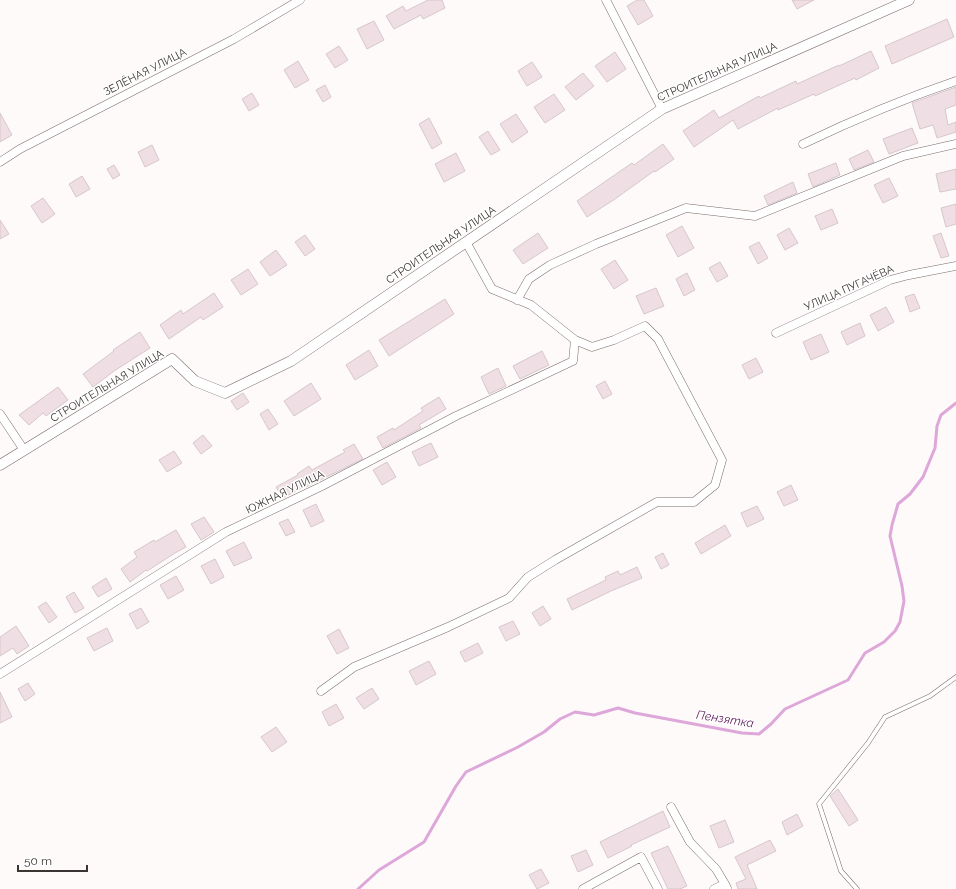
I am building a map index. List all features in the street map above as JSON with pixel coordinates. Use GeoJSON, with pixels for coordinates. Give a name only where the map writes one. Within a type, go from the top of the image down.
{"type":"FeatureCollection","features":[{"type":"Feature","properties":{"kind":"street","name":"ЗЕЛЁНАЯ УЛИЦА"},"geometry":{"type":"LineString","coordinates":[[0,162],[20,149],[234,39],[300,0]]}},
{"type":"Feature","properties":{"kind":"street"},"geometry":{"type":"LineString","coordinates":[[606,0],[662,109]]}},
{"type":"Feature","properties":{"kind":"street","name":"СТРОИТЕЛЬНАЯ УЛИЦА"},"geometry":{"type":"LineString","coordinates":[[0,465],[172,359],[195,381],[225,393],[290,361],[662,109],[909,0]]}},
{"type":"Feature","properties":{"kind":"street"},"geometry":{"type":"LineString","coordinates":[[803,144],[850,122],[931,89],[956,81]]}},
{"type":"Feature","properties":{"kind":"street"},"geometry":{"type":"LineString","coordinates":[[517,300],[529,278],[550,264],[686,208],[755,216],[903,156],[956,144]]}},
{"type":"Feature","properties":{"kind":"street"},"geometry":{"type":"LineString","coordinates":[[321,691],[354,667],[448,627],[509,598],[528,577],[657,502],[694,502],[715,486],[722,460],[658,339],[645,326],[614,340],[592,347],[574,340],[531,305],[492,289],[466,242]]}},
{"type":"Feature","properties":{"kind":"street","name":"УЛИЦА ПУГАЧЁВА"},"geometry":{"type":"LineString","coordinates":[[776,333],[890,280],[956,266]]}},
{"type":"Feature","properties":{"kind":"street","name":"ЮЖНАЯ УЛИЦА"},"geometry":{"type":"LineString","coordinates":[[0,674],[226,532],[322,486],[456,416],[573,361],[574,340]]}},
{"type":"Feature","properties":{"kind":"street"},"geometry":{"type":"LineString","coordinates":[[0,414],[24,450]]}},
{"type":"Feature","properties":{"kind":"street"},"geometry":{"type":"LineString","coordinates":[[671,807],[690,842],[716,869],[726,887],[714,889]]}},
{"type":"Feature","properties":{"kind":"street"},"geometry":{"type":"LineString","coordinates":[[583,889],[640,858],[658,889]]}},
{"type":"Feature","properties":{"kind":"lane"},"geometry":{"type":"LineString","coordinates":[[857,889],[841,871],[820,804],[868,743],[885,717],[930,696],[956,677]]}},
{"type":"Feature","properties":{"kind":"building"},"geometry":{"type":"Polygon","coordinates":[[[428,0],[442,0],[445,8],[423,19],[421,15],[394,29],[386,16],[403,6],[406,11],[428,0]]]}},
{"type":"Feature","properties":{"kind":"building"},"geometry":{"type":"Polygon","coordinates":[[[637,0],[644,0],[653,16],[638,25],[627,6],[637,0]]]}},
{"type":"Feature","properties":{"kind":"building"},"geometry":{"type":"Polygon","coordinates":[[[792,0],[814,0],[797,9],[792,0]]]}},
{"type":"Feature","properties":{"kind":"building"},"geometry":{"type":"Polygon","coordinates":[[[947,19],[954,37],[892,64],[885,46],[947,19]]]}},
{"type":"Feature","properties":{"kind":"building"},"geometry":{"type":"Polygon","coordinates":[[[374,21],[384,40],[367,49],[357,29],[374,21]]]}},
{"type":"Feature","properties":{"kind":"building"},"geometry":{"type":"Polygon","coordinates":[[[339,46],[348,60],[335,68],[326,54],[339,46]]]}},
{"type":"Feature","properties":{"kind":"building"},"geometry":{"type":"Polygon","coordinates":[[[871,51],[879,68],[856,80],[855,78],[815,96],[814,94],[778,110],[778,108],[738,129],[733,120],[694,147],[683,131],[714,110],[719,118],[759,96],[760,98],[796,81],[797,84],[871,51]]]}},
{"type":"Feature","properties":{"kind":"building"},"geometry":{"type":"Polygon","coordinates":[[[615,52],[626,69],[607,82],[595,66],[615,52]]]}},
{"type":"Feature","properties":{"kind":"building"},"geometry":{"type":"Polygon","coordinates":[[[298,61],[309,80],[295,88],[284,70],[298,61]]]}},
{"type":"Feature","properties":{"kind":"building"},"geometry":{"type":"Polygon","coordinates":[[[532,62],[542,77],[527,86],[518,71],[532,62]]]}},
{"type":"Feature","properties":{"kind":"building"},"geometry":{"type":"Polygon","coordinates":[[[583,73],[594,86],[576,100],[565,87],[583,73]]]}},
{"type":"Feature","properties":{"kind":"building"},"geometry":{"type":"Polygon","coordinates":[[[325,85],[331,97],[323,102],[316,90],[325,85]]]}},
{"type":"Feature","properties":{"kind":"building"},"geometry":{"type":"Polygon","coordinates":[[[956,87],[956,105],[945,109],[948,125],[956,122],[956,132],[937,138],[933,125],[920,129],[912,103],[956,87]]]}},
{"type":"Feature","properties":{"kind":"building"},"geometry":{"type":"Polygon","coordinates":[[[252,93],[259,105],[249,111],[242,99],[252,93]]]}},
{"type":"Feature","properties":{"kind":"building"},"geometry":{"type":"Polygon","coordinates":[[[554,94],[565,110],[545,123],[534,107],[554,94]]]}},
{"type":"Feature","properties":{"kind":"building"},"geometry":{"type":"Polygon","coordinates":[[[0,113],[12,135],[0,142],[0,113]]]}},
{"type":"Feature","properties":{"kind":"building"},"geometry":{"type":"Polygon","coordinates":[[[516,114],[528,132],[512,143],[500,124],[516,114]]]}},
{"type":"Feature","properties":{"kind":"building"},"geometry":{"type":"Polygon","coordinates":[[[429,118],[442,143],[432,149],[419,124],[429,118]]]}},
{"type":"Feature","properties":{"kind":"building"},"geometry":{"type":"Polygon","coordinates":[[[912,128],[918,143],[889,154],[883,139],[912,128]]]}},
{"type":"Feature","properties":{"kind":"building"},"geometry":{"type":"Polygon","coordinates":[[[488,131],[500,150],[491,155],[479,137],[488,131]]]}},
{"type":"Feature","properties":{"kind":"building"},"geometry":{"type":"Polygon","coordinates":[[[663,144],[674,159],[587,217],[577,201],[632,163],[634,165],[663,144]]]}},
{"type":"Feature","properties":{"kind":"building"},"geometry":{"type":"Polygon","coordinates":[[[152,145],[159,160],[145,167],[138,152],[152,145]]]}},
{"type":"Feature","properties":{"kind":"building"},"geometry":{"type":"Polygon","coordinates":[[[868,150],[874,162],[854,170],[849,159],[868,150]]]}},
{"type":"Feature","properties":{"kind":"building"},"geometry":{"type":"Polygon","coordinates":[[[456,153],[465,171],[444,182],[435,164],[456,153]]]}},
{"type":"Feature","properties":{"kind":"building"},"geometry":{"type":"Polygon","coordinates":[[[836,163],[840,175],[813,187],[808,174],[836,163]]]}},
{"type":"Feature","properties":{"kind":"building"},"geometry":{"type":"Polygon","coordinates":[[[114,165],[120,175],[113,179],[107,169],[114,165]]]}},
{"type":"Feature","properties":{"kind":"building"},"geometry":{"type":"Polygon","coordinates":[[[956,169],[956,189],[940,192],[936,174],[956,169]]]}},
{"type":"Feature","properties":{"kind":"building"},"geometry":{"type":"Polygon","coordinates":[[[82,176],[90,189],[76,197],[69,184],[82,176]]]}},
{"type":"Feature","properties":{"kind":"building"},"geometry":{"type":"Polygon","coordinates":[[[889,178],[898,196],[883,203],[874,185],[889,178]]]}},
{"type":"Feature","properties":{"kind":"building"},"geometry":{"type":"Polygon","coordinates":[[[793,182],[797,193],[768,205],[764,196],[793,182]]]}},
{"type":"Feature","properties":{"kind":"building"},"geometry":{"type":"Polygon","coordinates":[[[43,198],[55,214],[42,223],[31,206],[43,198]]]}},
{"type":"Feature","properties":{"kind":"building"},"geometry":{"type":"Polygon","coordinates":[[[956,204],[956,224],[946,227],[941,208],[956,204]]]}},
{"type":"Feature","properties":{"kind":"building"},"geometry":{"type":"Polygon","coordinates":[[[832,209],[838,223],[821,230],[815,216],[832,209]]]}},
{"type":"Feature","properties":{"kind":"building"},"geometry":{"type":"Polygon","coordinates":[[[0,220],[9,234],[0,239],[0,220]]]}},
{"type":"Feature","properties":{"kind":"building"},"geometry":{"type":"Polygon","coordinates":[[[682,226],[694,248],[678,257],[666,235],[682,226]]]}},
{"type":"Feature","properties":{"kind":"building"},"geometry":{"type":"Polygon","coordinates":[[[789,228],[798,243],[785,250],[777,235],[789,228]]]}},
{"type":"Feature","properties":{"kind":"building"},"geometry":{"type":"Polygon","coordinates":[[[538,233],[548,248],[523,264],[513,250],[538,233]]]}},
{"type":"Feature","properties":{"kind":"building"},"geometry":{"type":"Polygon","coordinates":[[[941,233],[949,256],[941,258],[933,236],[941,233]]]}},
{"type":"Feature","properties":{"kind":"building"},"geometry":{"type":"Polygon","coordinates":[[[305,235],[315,249],[305,256],[295,242],[305,235]]]}},
{"type":"Feature","properties":{"kind":"building"},"geometry":{"type":"Polygon","coordinates":[[[759,242],[768,258],[758,264],[749,247],[759,242]]]}},
{"type":"Feature","properties":{"kind":"building"},"geometry":{"type":"Polygon","coordinates":[[[276,250],[287,265],[270,276],[260,262],[276,250]]]}},
{"type":"Feature","properties":{"kind":"building"},"geometry":{"type":"Polygon","coordinates":[[[615,260],[628,280],[614,289],[601,269],[615,260]]]}},
{"type":"Feature","properties":{"kind":"building"},"geometry":{"type":"Polygon","coordinates":[[[720,262],[728,276],[717,282],[709,268],[720,262]]]}},
{"type":"Feature","properties":{"kind":"building"},"geometry":{"type":"Polygon","coordinates":[[[248,269],[258,284],[241,295],[231,280],[248,269]]]}},
{"type":"Feature","properties":{"kind":"building"},"geometry":{"type":"Polygon","coordinates":[[[687,273],[695,290],[684,296],[676,279],[687,273]]]}},
{"type":"Feature","properties":{"kind":"building"},"geometry":{"type":"Polygon","coordinates":[[[656,288],[664,306],[644,314],[636,296],[656,288]]]}},
{"type":"Feature","properties":{"kind":"building"},"geometry":{"type":"Polygon","coordinates":[[[214,293],[223,307],[203,320],[201,317],[169,339],[160,325],[181,310],[183,314],[214,293]]]}},
{"type":"Feature","properties":{"kind":"building"},"geometry":{"type":"Polygon","coordinates":[[[914,294],[920,308],[910,312],[905,297],[914,294]]]}},
{"type":"Feature","properties":{"kind":"building"},"geometry":{"type":"Polygon","coordinates":[[[445,299],[454,314],[389,356],[379,340],[445,299]]]}},
{"type":"Feature","properties":{"kind":"building"},"geometry":{"type":"Polygon","coordinates":[[[886,307],[894,322],[878,331],[870,315],[886,307]]]}},
{"type":"Feature","properties":{"kind":"building"},"geometry":{"type":"Polygon","coordinates":[[[860,323],[865,336],[847,345],[841,332],[860,323]]]}},
{"type":"Feature","properties":{"kind":"building"},"geometry":{"type":"Polygon","coordinates":[[[140,332],[150,348],[114,371],[93,387],[83,374],[114,351],[113,350],[140,332]]]}},
{"type":"Feature","properties":{"kind":"building"},"geometry":{"type":"Polygon","coordinates":[[[821,334],[829,352],[811,360],[803,342],[821,334]]]}},
{"type":"Feature","properties":{"kind":"building"},"geometry":{"type":"Polygon","coordinates":[[[369,350],[378,366],[355,380],[346,365],[369,350]]]}},
{"type":"Feature","properties":{"kind":"building"},"geometry":{"type":"Polygon","coordinates":[[[542,351],[549,365],[520,379],[513,366],[542,351]]]}},
{"type":"Feature","properties":{"kind":"building"},"geometry":{"type":"Polygon","coordinates":[[[756,358],[763,372],[749,379],[742,365],[756,358]]]}},
{"type":"Feature","properties":{"kind":"building"},"geometry":{"type":"Polygon","coordinates":[[[498,368],[506,386],[489,394],[481,377],[498,368]]]}},
{"type":"Feature","properties":{"kind":"building"},"geometry":{"type":"Polygon","coordinates":[[[605,381],[612,394],[603,399],[596,386],[605,381]]]}},
{"type":"Feature","properties":{"kind":"building"},"geometry":{"type":"Polygon","coordinates":[[[311,383],[321,399],[294,416],[284,401],[311,383]]]}},
{"type":"Feature","properties":{"kind":"building"},"geometry":{"type":"Polygon","coordinates":[[[58,387],[68,400],[46,416],[43,413],[29,425],[19,415],[58,387]]]}},
{"type":"Feature","properties":{"kind":"building"},"geometry":{"type":"Polygon","coordinates":[[[243,393],[249,402],[237,410],[231,401],[243,393]]]}},
{"type":"Feature","properties":{"kind":"building"},"geometry":{"type":"Polygon","coordinates":[[[439,397],[446,409],[419,425],[421,428],[383,448],[377,437],[393,428],[394,430],[423,411],[421,408],[439,397]]]}},
{"type":"Feature","properties":{"kind":"building"},"geometry":{"type":"Polygon","coordinates":[[[268,409],[278,424],[269,430],[260,414],[268,409]]]}},
{"type":"Feature","properties":{"kind":"building"},"geometry":{"type":"Polygon","coordinates":[[[203,435],[212,446],[201,454],[193,443],[203,435]]]}},
{"type":"Feature","properties":{"kind":"building"},"geometry":{"type":"Polygon","coordinates":[[[431,443],[438,457],[419,466],[412,452],[431,443]]]}},
{"type":"Feature","properties":{"kind":"building"},"geometry":{"type":"Polygon","coordinates":[[[354,444],[363,459],[283,498],[276,487],[298,475],[297,474],[309,466],[312,470],[345,452],[343,450],[354,444]]]}},
{"type":"Feature","properties":{"kind":"building"},"geometry":{"type":"Polygon","coordinates":[[[174,451],[182,463],[167,472],[159,460],[174,451]]]}},
{"type":"Feature","properties":{"kind":"building"},"geometry":{"type":"Polygon","coordinates":[[[387,462],[396,477],[382,485],[373,470],[387,462]]]}},
{"type":"Feature","properties":{"kind":"building"},"geometry":{"type":"Polygon","coordinates":[[[791,485],[798,500],[784,506],[777,492],[791,485]]]}},
{"type":"Feature","properties":{"kind":"building"},"geometry":{"type":"Polygon","coordinates":[[[316,504],[324,521],[311,527],[303,510],[316,504]]]}},
{"type":"Feature","properties":{"kind":"building"},"geometry":{"type":"Polygon","coordinates":[[[757,506],[764,519],[747,527],[741,513],[757,506]]]}},
{"type":"Feature","properties":{"kind":"building"},"geometry":{"type":"Polygon","coordinates":[[[204,517],[214,532],[201,540],[191,524],[204,517]]]}},
{"type":"Feature","properties":{"kind":"building"},"geometry":{"type":"Polygon","coordinates":[[[288,519],[295,532],[286,536],[279,523],[288,519]]]}},
{"type":"Feature","properties":{"kind":"building"},"geometry":{"type":"Polygon","coordinates":[[[725,525],[731,536],[701,554],[695,543],[725,525]]]}},
{"type":"Feature","properties":{"kind":"building"},"geometry":{"type":"Polygon","coordinates":[[[176,530],[186,547],[147,571],[146,570],[130,582],[121,569],[137,557],[134,552],[154,540],[155,542],[176,530]]]}},
{"type":"Feature","properties":{"kind":"building"},"geometry":{"type":"Polygon","coordinates":[[[244,542],[252,558],[234,566],[226,551],[244,542]]]}},
{"type":"Feature","properties":{"kind":"building"},"geometry":{"type":"Polygon","coordinates":[[[663,553],[669,565],[661,569],[655,557],[663,553]]]}},
{"type":"Feature","properties":{"kind":"building"},"geometry":{"type":"Polygon","coordinates":[[[215,559],[224,577],[211,584],[201,566],[215,559]]]}},
{"type":"Feature","properties":{"kind":"building"},"geometry":{"type":"Polygon","coordinates":[[[637,567],[642,578],[572,610],[567,599],[606,580],[605,577],[618,571],[620,575],[637,567]]]}},
{"type":"Feature","properties":{"kind":"building"},"geometry":{"type":"Polygon","coordinates":[[[176,576],[184,590],[168,599],[160,585],[176,576]]]}},
{"type":"Feature","properties":{"kind":"building"},"geometry":{"type":"Polygon","coordinates":[[[106,578],[112,589],[98,597],[92,587],[106,578]]]}},
{"type":"Feature","properties":{"kind":"building"},"geometry":{"type":"Polygon","coordinates":[[[74,592],[84,608],[75,613],[66,597],[74,592]]]}},
{"type":"Feature","properties":{"kind":"building"},"geometry":{"type":"Polygon","coordinates":[[[46,602],[57,617],[49,623],[38,607],[46,602]]]}},
{"type":"Feature","properties":{"kind":"building"},"geometry":{"type":"Polygon","coordinates":[[[543,606],[551,619],[540,626],[532,613],[543,606]]]}},
{"type":"Feature","properties":{"kind":"building"},"geometry":{"type":"Polygon","coordinates":[[[141,608],[149,622],[137,629],[129,614],[141,608]]]}},
{"type":"Feature","properties":{"kind":"building"},"geometry":{"type":"Polygon","coordinates":[[[513,621],[520,634],[506,641],[499,627],[513,621]]]}},
{"type":"Feature","properties":{"kind":"building"},"geometry":{"type":"Polygon","coordinates":[[[16,626],[29,646],[17,654],[13,648],[0,656],[0,637],[16,626]]]}},
{"type":"Feature","properties":{"kind":"building"},"geometry":{"type":"Polygon","coordinates":[[[107,628],[113,641],[94,651],[87,638],[107,628]]]}},
{"type":"Feature","properties":{"kind":"building"},"geometry":{"type":"Polygon","coordinates":[[[339,629],[349,648],[337,654],[327,636],[339,629]]]}},
{"type":"Feature","properties":{"kind":"building"},"geometry":{"type":"Polygon","coordinates":[[[478,643],[483,653],[465,662],[460,652],[478,643]]]}},
{"type":"Feature","properties":{"kind":"building"},"geometry":{"type":"Polygon","coordinates":[[[429,661],[436,674],[416,685],[409,671],[429,661]]]}},
{"type":"Feature","properties":{"kind":"building"},"geometry":{"type":"Polygon","coordinates":[[[28,683],[35,694],[25,701],[18,689],[28,683]]]}},
{"type":"Feature","properties":{"kind":"building"},"geometry":{"type":"Polygon","coordinates":[[[372,688],[379,699],[364,709],[356,698],[372,688]]]}},
{"type":"Feature","properties":{"kind":"building"},"geometry":{"type":"Polygon","coordinates":[[[0,692],[12,717],[0,723],[0,692]]]}},
{"type":"Feature","properties":{"kind":"building"},"geometry":{"type":"Polygon","coordinates":[[[336,704],[344,718],[329,726],[322,712],[336,704]]]}},
{"type":"Feature","properties":{"kind":"building"},"geometry":{"type":"Polygon","coordinates":[[[276,727],[287,742],[272,752],[261,737],[276,727]]]}},
{"type":"Feature","properties":{"kind":"building"},"geometry":{"type":"Polygon","coordinates":[[[838,789],[858,820],[849,826],[830,796],[838,789]]]}},
{"type":"Feature","properties":{"kind":"building"},"geometry":{"type":"Polygon","coordinates":[[[663,811],[670,827],[631,845],[632,846],[608,858],[600,842],[663,811]]]}},
{"type":"Feature","properties":{"kind":"building"},"geometry":{"type":"Polygon","coordinates":[[[797,814],[803,826],[787,835],[782,822],[797,814]]]}},
{"type":"Feature","properties":{"kind":"building"},"geometry":{"type":"Polygon","coordinates":[[[725,820],[734,842],[719,848],[710,826],[725,820]]]}},
{"type":"Feature","properties":{"kind":"building"},"geometry":{"type":"Polygon","coordinates":[[[770,840],[776,851],[747,865],[757,889],[738,889],[736,883],[746,879],[735,857],[770,840]]]}},
{"type":"Feature","properties":{"kind":"building"},"geometry":{"type":"Polygon","coordinates":[[[668,846],[687,886],[680,889],[668,889],[651,853],[668,846]]]}},
{"type":"Feature","properties":{"kind":"building"},"geometry":{"type":"Polygon","coordinates":[[[586,850],[593,865],[578,872],[571,856],[586,850]]]}},
{"type":"Feature","properties":{"kind":"building"},"geometry":{"type":"Polygon","coordinates":[[[541,869],[549,883],[537,889],[529,875],[541,869]]]}},
{"type":"Feature","properties":{"kind":"waterway","name":"Пензятка"},"geometry":{"type":"LineString","coordinates":[[358,889],[379,870],[424,842],[456,786],[466,772],[518,747],[544,732],[560,719],[575,712],[594,715],[618,708],[635,713],[742,733],[759,734],[785,709],[848,680],[865,653],[884,642],[895,631],[900,622],[904,601],[902,586],[890,536],[892,525],[898,504],[910,494],[923,477],[935,448],[937,426],[941,415],[956,403]]}}]}
